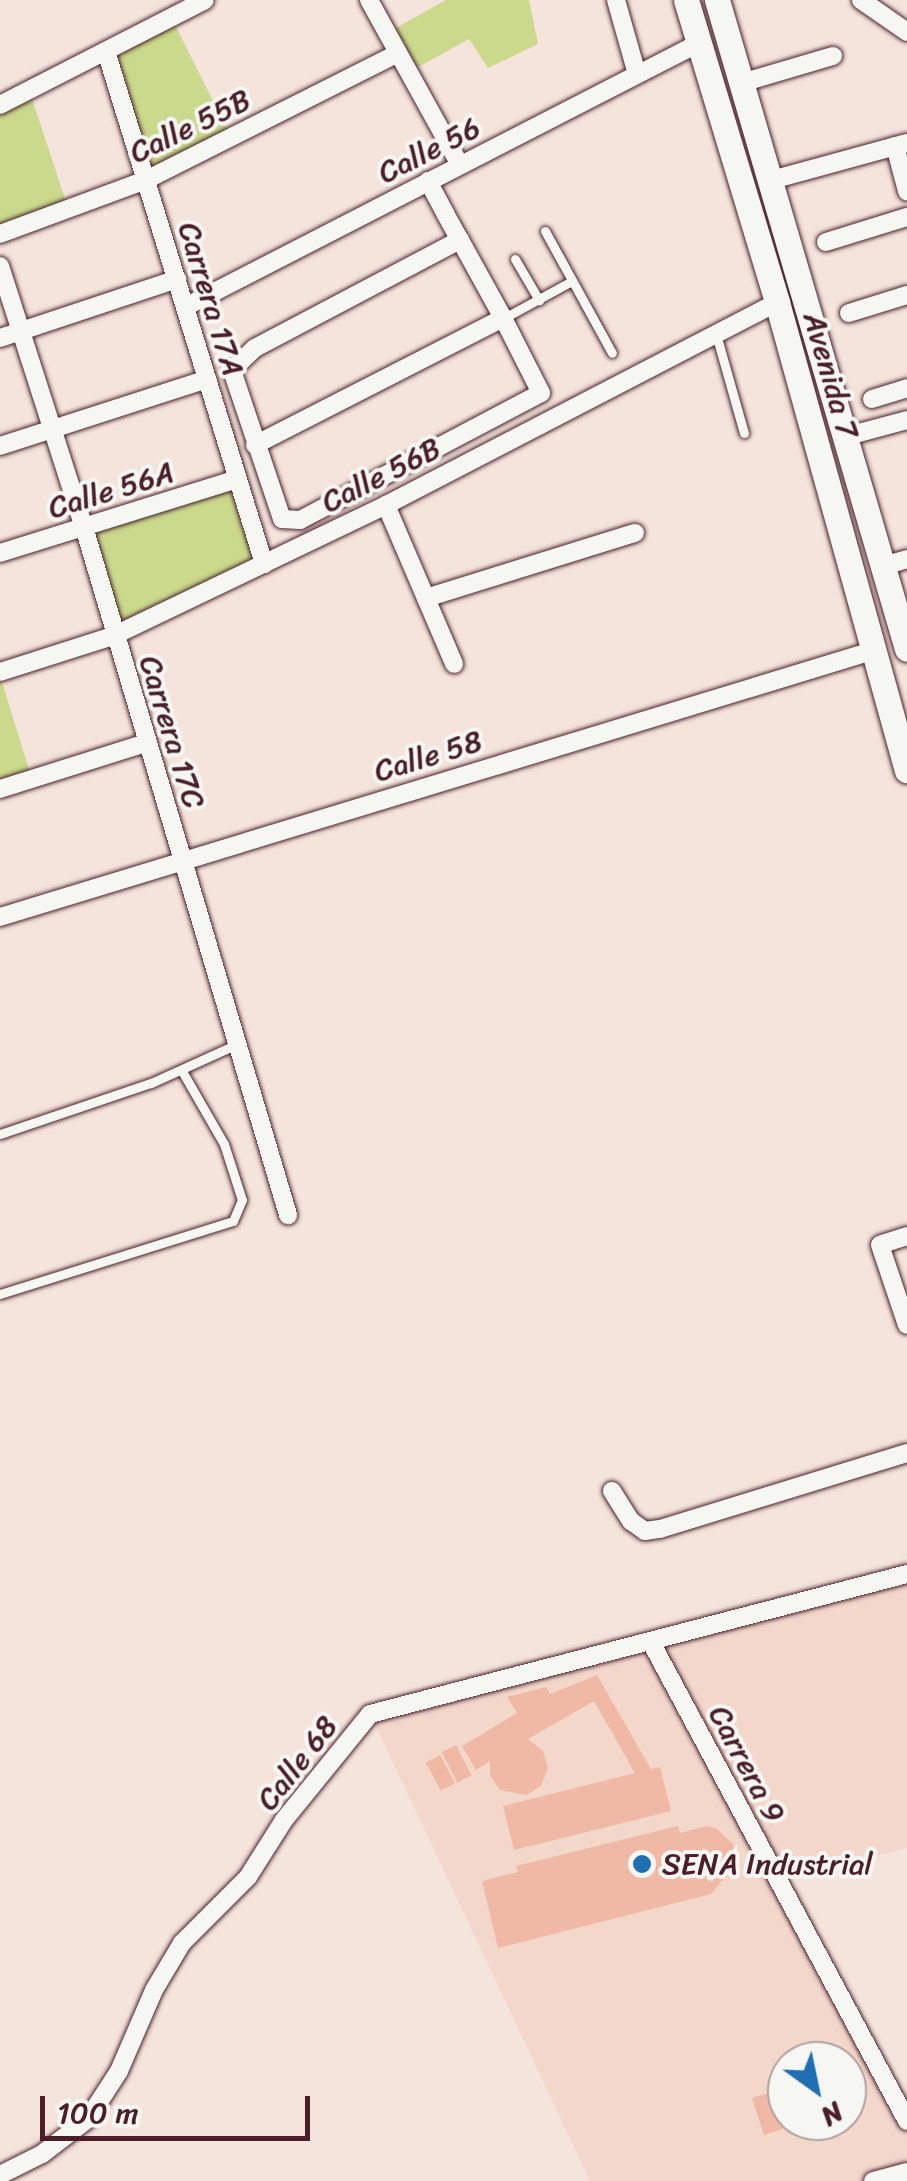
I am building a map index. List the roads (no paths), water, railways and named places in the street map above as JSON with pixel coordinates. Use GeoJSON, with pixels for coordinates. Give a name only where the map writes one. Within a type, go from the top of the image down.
{"type":"FeatureCollection","features":[{"type":"Feature","properties":{"kind":"main road","name":"Avenida 7"},"geometry":{"type":"LineString","coordinates":[[686,0],[777,302],[907,770]]}},
{"type":"Feature","properties":{"kind":"main road","name":"Avenida 7"},"geometry":{"type":"LineString","coordinates":[[718,0],[844,437],[895,562],[907,649]]}},
{"type":"Feature","properties":{"kind":"street"},"geometry":{"type":"LineString","coordinates":[[0,105],[205,0]]}},
{"type":"Feature","properties":{"kind":"street"},"geometry":{"type":"LineString","coordinates":[[369,0],[460,165]]}},
{"type":"Feature","properties":{"kind":"street"},"geometry":{"type":"LineString","coordinates":[[616,0],[637,74]]}},
{"type":"Feature","properties":{"kind":"street"},"geometry":{"type":"LineString","coordinates":[[862,0],[907,32]]}},
{"type":"Feature","properties":{"kind":"street","name":"Calle 56"},"geometry":{"type":"LineString","coordinates":[[185,306],[698,42]]}},
{"type":"Feature","properties":{"kind":"street","name":"Carrera 17A"},"geometry":{"type":"LineString","coordinates":[[106,51],[264,564]]}},
{"type":"Feature","properties":{"kind":"street","name":"Calle 55B"},"geometry":{"type":"LineString","coordinates":[[0,234],[146,180],[398,53]]}},
{"type":"Feature","properties":{"kind":"street"},"geometry":{"type":"LineString","coordinates":[[742,82],[833,56]]}},
{"type":"Feature","properties":{"kind":"street"},"geometry":{"type":"LineString","coordinates":[[768,181],[901,145],[907,190]]}},
{"type":"Feature","properties":{"kind":"street"},"geometry":{"type":"LineString","coordinates":[[428,181],[503,318],[540,393],[300,520],[282,519],[232,370],[242,358],[460,240]]}},
{"type":"Feature","properties":{"kind":"street"},"geometry":{"type":"LineString","coordinates":[[826,242],[907,217]]}},
{"type":"Feature","properties":{"kind":"street","name":"Carrera 17C"},"geometry":{"type":"LineString","coordinates":[[0,266],[84,527],[288,1216]]}},
{"type":"Feature","properties":{"kind":"street"},"geometry":{"type":"LineString","coordinates":[[0,338],[176,279]]}},
{"type":"Feature","properties":{"kind":"street"},"geometry":{"type":"LineString","coordinates":[[848,313],[907,295]]}},
{"type":"Feature","properties":{"kind":"street","name":"Calle 56B"},"geometry":{"type":"LineString","coordinates":[[0,672],[114,636],[386,504],[777,302]]}},
{"type":"Feature","properties":{"kind":"street"},"geometry":{"type":"LineString","coordinates":[[255,445],[503,318]]}},
{"type":"Feature","properties":{"kind":"street"},"geometry":{"type":"LineString","coordinates":[[0,446],[207,379]]}},
{"type":"Feature","properties":{"kind":"street"},"geometry":{"type":"LineString","coordinates":[[872,399],[907,388]]}},
{"type":"Feature","properties":{"kind":"street"},"geometry":{"type":"LineString","coordinates":[[844,437],[907,420]]}},
{"type":"Feature","properties":{"kind":"street","name":"Calle 56A"},"geometry":{"type":"LineString","coordinates":[[0,553],[238,480]]}},
{"type":"Feature","properties":{"kind":"street"},"geometry":{"type":"LineString","coordinates":[[386,504],[454,664]]}},
{"type":"Feature","properties":{"kind":"street"},"geometry":{"type":"LineString","coordinates":[[426,598],[635,532]]}},
{"type":"Feature","properties":{"kind":"street","name":"Calle 58"},"geometry":{"type":"LineString","coordinates":[[1,912],[872,651]]}},
{"type":"Feature","properties":{"kind":"street"},"geometry":{"type":"LineString","coordinates":[[0,789],[146,743]]}},
{"type":"Feature","properties":{"kind":"street"},"geometry":{"type":"LineString","coordinates":[[907,1236],[880,1245],[907,1324]]}},
{"type":"Feature","properties":{"kind":"street"},"geometry":{"type":"LineString","coordinates":[[612,1491],[631,1521],[645,1531],[907,1453]]}},
{"type":"Feature","properties":{"kind":"street","name":"Calle 68"},"geometry":{"type":"LineString","coordinates":[[0,2175],[42,2154],[88,2119],[119,2071],[154,1990],[182,1943],[248,1877],[284,1820],[370,1714],[652,1644],[907,1574]]}},
{"type":"Feature","properties":{"kind":"street","name":"Carrera 9"},"geometry":{"type":"LineString","coordinates":[[652,1644],[907,2121]]}},
{"type":"Feature","properties":{"kind":"street"},"geometry":{"type":"LineString","coordinates":[[873,2181],[907,2172]]}},
{"type":"Feature","properties":{"kind":"lane"},"geometry":{"type":"LineString","coordinates":[[545,231],[612,353]]}},
{"type":"Feature","properties":{"kind":"lane"},"geometry":{"type":"LineString","coordinates":[[516,258],[539,300]]}},
{"type":"Feature","properties":{"kind":"lane"},"geometry":{"type":"LineString","coordinates":[[503,318],[572,281]]}},
{"type":"Feature","properties":{"kind":"lane"},"geometry":{"type":"LineString","coordinates":[[715,331],[744,434]]}},
{"type":"Feature","properties":{"kind":"lane"},"geometry":{"type":"LineString","coordinates":[[0,1134],[182,1071],[237,1044]]}},
{"type":"Feature","properties":{"kind":"lane"},"geometry":{"type":"LineString","coordinates":[[0,1294],[233,1222],[241,1212],[242,1200],[224,1144],[182,1071]]}},
{"type":"Feature","properties":{"kind":"place","name":"SENA Industrial"},"geometry":{"type":"Point","coordinates":[642,1864]}}]}
